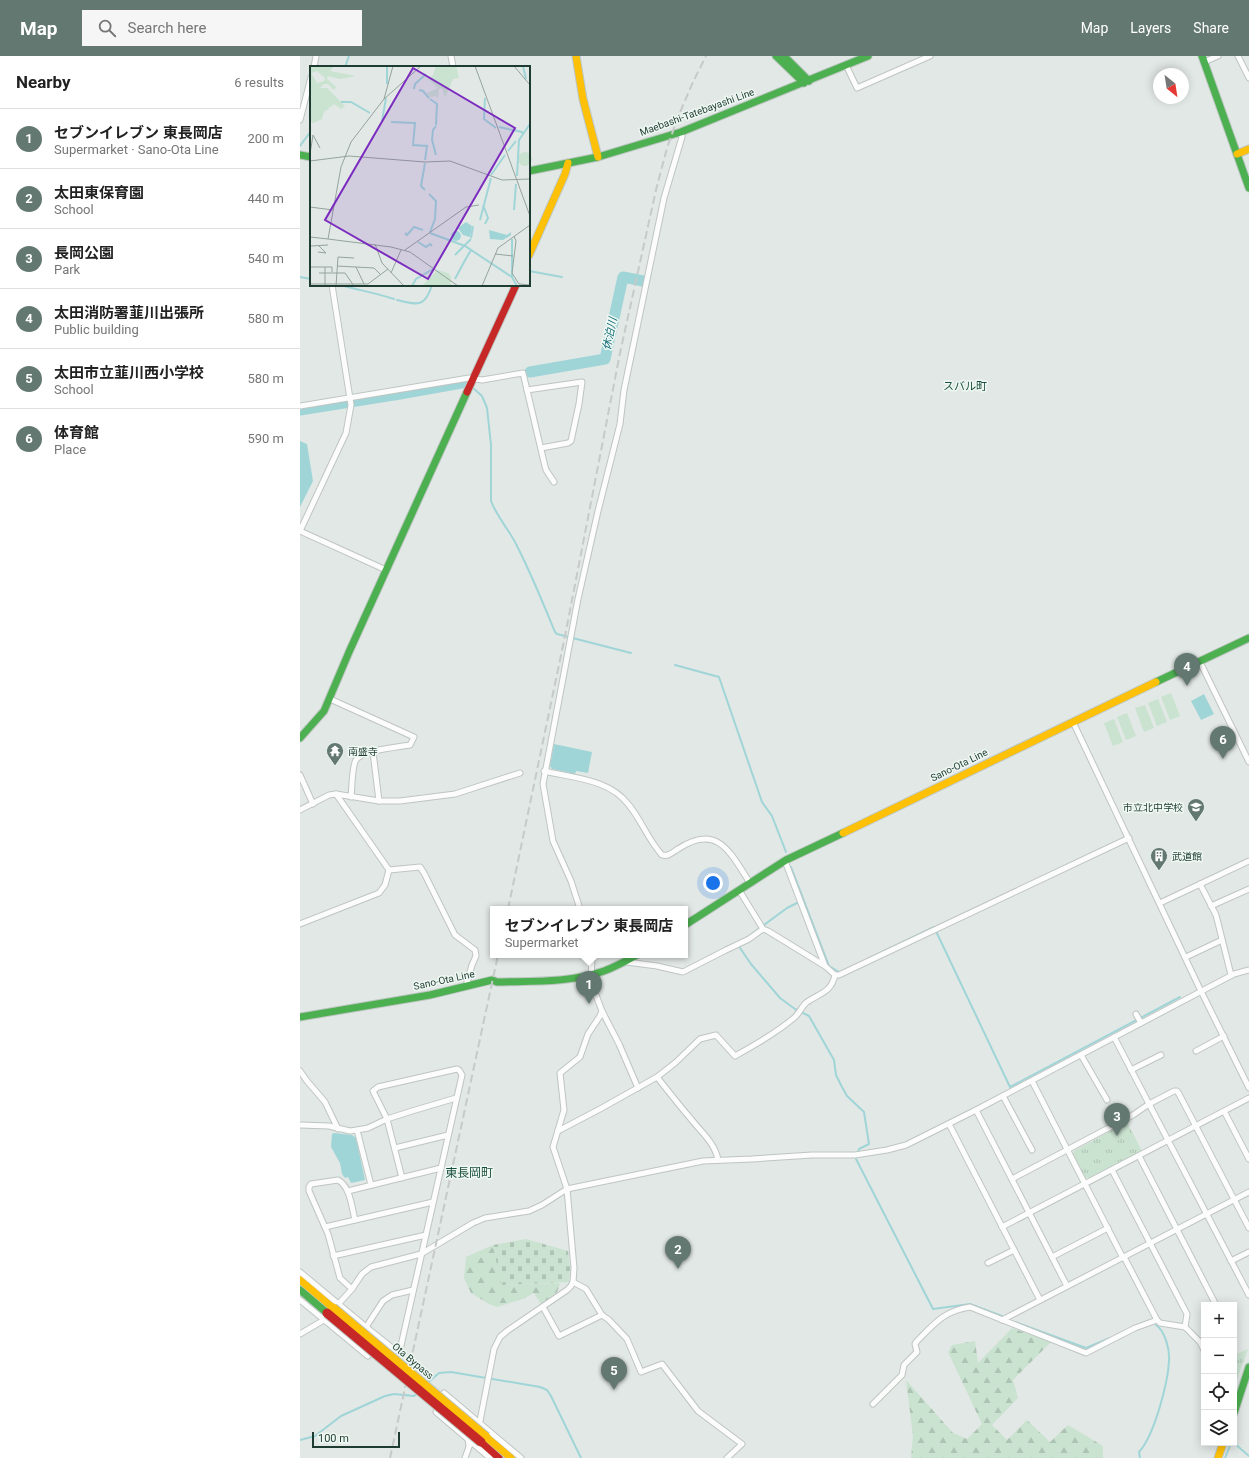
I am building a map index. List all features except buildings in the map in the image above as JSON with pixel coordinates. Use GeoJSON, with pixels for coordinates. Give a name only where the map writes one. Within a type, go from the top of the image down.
{"type":"FeatureCollection","features":[{"type":"Feature","properties":{"kind":"main road"},"geometry":{"type":"LineString","coordinates":[[576,56],[583,98],[598,157]]}},
{"type":"Feature","properties":{"kind":"main road"},"geometry":{"type":"LineString","coordinates":[[776,56],[806,82]]}},
{"type":"Feature","properties":{"kind":"main road"},"geometry":{"type":"LineString","coordinates":[[784,56],[806,82]]}},
{"type":"Feature","properties":{"kind":"main road","name":"Maebashi-Tatebayashi Line"},"geometry":{"type":"LineString","coordinates":[[530,171],[598,157],[680,132],[868,56]]}},
{"type":"Feature","properties":{"kind":"main road"},"geometry":{"type":"LineString","coordinates":[[1203,59],[1249,188]]}},
{"type":"Feature","properties":{"kind":"main road"},"geometry":{"type":"LineString","coordinates":[[1237,154],[1249,149]]}},
{"type":"Feature","properties":{"kind":"main road"},"geometry":{"type":"LineString","coordinates":[[300,155],[310,156]]}},
{"type":"Feature","properties":{"kind":"main road"},"geometry":{"type":"LineString","coordinates":[[530,253],[565,174],[568,163]]}},
{"type":"Feature","properties":{"kind":"main road"},"geometry":{"type":"LineString","coordinates":[[300,738],[320,717],[330,699],[386,570],[516,286]]}},
{"type":"Feature","properties":{"kind":"main road","name":"Sano-Ota Line"},"geometry":{"type":"LineString","coordinates":[[688,923],[785,861],[1249,638]]}},
{"type":"Feature","properties":{"kind":"main road","name":"Sano-Ota Line"},"geometry":{"type":"LineString","coordinates":[[300,1017],[430,995],[492,980],[497,982],[568,979],[591,976],[618,967],[633,958]]}},
{"type":"Feature","properties":{"kind":"main road","name":"Ota Bypass"},"geometry":{"type":"LineString","coordinates":[[300,1280],[331,1311],[483,1440],[511,1458]]}},
{"type":"Feature","properties":{"kind":"main road","name":"Ota Bypass"},"geometry":{"type":"LineString","coordinates":[[300,1290],[331,1311]]}},
{"type":"Feature","properties":{"kind":"main road"},"geometry":{"type":"LineString","coordinates":[[1237,1397],[1249,1367]]}},
{"type":"Feature","properties":{"kind":"main road","name":"Ota Bypass"},"geometry":{"type":"LineString","coordinates":[[483,1440],[499,1458]]}},
{"type":"Feature","properties":{"kind":"main road"},"geometry":{"type":"LineString","coordinates":[[1218,1458],[1222,1446]]}},
{"type":"Feature","properties":{"kind":"street"},"geometry":{"type":"LineString","coordinates":[[314,66],[316,56]]}},
{"type":"Feature","properties":{"kind":"street"},"geometry":{"type":"LineString","coordinates":[[451,56],[453,66]]}},
{"type":"Feature","properties":{"kind":"street"},"geometry":{"type":"LineString","coordinates":[[846,65],[857,88],[930,56]]}},
{"type":"Feature","properties":{"kind":"street"},"geometry":{"type":"LineString","coordinates":[[1203,59],[1218,56]]}},
{"type":"Feature","properties":{"kind":"street"},"geometry":{"type":"LineString","coordinates":[[1238,56],[1249,78]]}},
{"type":"Feature","properties":{"kind":"street"},"geometry":{"type":"LineString","coordinates":[[300,120],[310,81]]}},
{"type":"Feature","properties":{"kind":"street"},"geometry":{"type":"LineString","coordinates":[[579,906],[571,881],[553,841],[543,784],[544,771],[578,599],[620,424],[624,390],[664,198],[682,138],[680,132]]}},
{"type":"Feature","properties":{"kind":"street"},"geometry":{"type":"LineString","coordinates":[[332,286],[351,400],[346,433],[300,531],[386,570]]}},
{"type":"Feature","properties":{"kind":"street"},"geometry":{"type":"LineString","coordinates":[[300,406],[351,400],[469,378],[482,380],[523,373],[546,470],[554,482]]}},
{"type":"Feature","properties":{"kind":"street"},"geometry":{"type":"LineString","coordinates":[[528,390],[582,382],[571,441],[568,443],[541,448]]}},
{"type":"Feature","properties":{"kind":"street"},"geometry":{"type":"LineString","coordinates":[[1200,662],[1249,762]]}},
{"type":"Feature","properties":{"kind":"street"},"geometry":{"type":"LineString","coordinates":[[330,699],[414,737],[410,745],[361,755],[356,760],[350,797]]}},
{"type":"Feature","properties":{"kind":"street"},"geometry":{"type":"LineString","coordinates":[[1073,722],[1201,991],[1249,1088]]}},
{"type":"Feature","properties":{"kind":"street"},"geometry":{"type":"LineString","coordinates":[[373,752],[379,801]]}},
{"type":"Feature","properties":{"kind":"street"},"geometry":{"type":"LineString","coordinates":[[544,771],[595,782],[616,792],[628,804],[662,855],[668,855],[689,841],[704,839],[718,842],[725,846],[730,852],[750,883]]}},
{"type":"Feature","properties":{"kind":"street"},"geometry":{"type":"LineString","coordinates":[[300,810],[336,794],[379,801],[400,802],[455,794],[520,773]]}},
{"type":"Feature","properties":{"kind":"street"},"geometry":{"type":"LineString","coordinates":[[300,775],[313,804]]}},
{"type":"Feature","properties":{"kind":"street"},"geometry":{"type":"LineString","coordinates":[[300,924],[379,894],[385,885],[389,870],[336,794]]}},
{"type":"Feature","properties":{"kind":"street"},"geometry":{"type":"LineString","coordinates":[[739,890],[762,927],[824,966],[835,975],[839,975],[1129,838]]}},
{"type":"Feature","properties":{"kind":"street"},"geometry":{"type":"LineString","coordinates":[[785,861],[824,966]]}},
{"type":"Feature","properties":{"kind":"street"},"geometry":{"type":"LineString","coordinates":[[1160,903],[1249,862]]}},
{"type":"Feature","properties":{"kind":"street"},"geometry":{"type":"LineString","coordinates":[[389,870],[420,867],[424,873],[455,935],[475,950],[476,956],[466,986]]}},
{"type":"Feature","properties":{"kind":"street"},"geometry":{"type":"LineString","coordinates":[[1200,884],[1216,915],[1231,975]]}},
{"type":"Feature","properties":{"kind":"street"},"geometry":{"type":"LineString","coordinates":[[1211,906],[1249,889]]}},
{"type":"Feature","properties":{"kind":"street"},"geometry":{"type":"LineString","coordinates":[[627,962],[657,966],[683,972],[749,939],[762,927]]}},
{"type":"Feature","properties":{"kind":"street"},"geometry":{"type":"LineString","coordinates":[[1186,957],[1222,940]]}},
{"type":"Feature","properties":{"kind":"street"},"geometry":{"type":"LineString","coordinates":[[592,958],[591,982],[602,1011],[619,1044],[638,1088]]}},
{"type":"Feature","properties":{"kind":"street"},"geometry":{"type":"LineString","coordinates":[[300,1334],[331,1311],[352,1289],[362,1274],[371,1267],[421,1254],[485,1218],[529,1211],[567,1189],[696,1162],[812,1155],[855,1155],[887,1150],[918,1140],[1231,975],[1249,970]]}},
{"type":"Feature","properties":{"kind":"street"},"geometry":{"type":"LineString","coordinates":[[558,1131],[657,1077],[700,1040],[716,1036],[735,1056],[778,1030],[796,1016],[808,1002],[822,995],[834,983],[835,975]]}},
{"type":"Feature","properties":{"kind":"street"},"geometry":{"type":"LineString","coordinates":[[465,1458],[470,1443],[482,1429],[479,1424],[488,1378],[494,1349],[500,1337],[568,1290],[573,1282],[574,1268],[567,1189],[553,1147],[564,1110],[560,1073],[580,1057],[588,1034],[602,1011]]}},
{"type":"Feature","properties":{"kind":"street"},"geometry":{"type":"LineString","coordinates":[[1136,1014],[1141,1023]]}},
{"type":"Feature","properties":{"kind":"street"},"geometry":{"type":"LineString","coordinates":[[1196,1051],[1224,1036]]}},
{"type":"Feature","properties":{"kind":"street"},"geometry":{"type":"LineString","coordinates":[[1114,1037],[1249,1294]]}},
{"type":"Feature","properties":{"kind":"street"},"geometry":{"type":"LineString","coordinates":[[1081,1055],[1108,1100]]}},
{"type":"Feature","properties":{"kind":"street"},"geometry":{"type":"LineString","coordinates":[[1131,1070],[1161,1055]]}},
{"type":"Feature","properties":{"kind":"street"},"geometry":{"type":"LineString","coordinates":[[300,1300],[331,1311],[366,1327],[396,1351],[398,1352],[400,1350],[462,1075],[457,1069],[378,1087],[373,1091],[387,1119],[402,1178]]}},
{"type":"Feature","properties":{"kind":"street"},"geometry":{"type":"LineString","coordinates":[[300,1070],[306,1081],[325,1102],[338,1129]]}},
{"type":"Feature","properties":{"kind":"street"},"geometry":{"type":"LineString","coordinates":[[657,1077],[707,1137],[717,1153],[718,1160]]}},
{"type":"Feature","properties":{"kind":"street"},"geometry":{"type":"LineString","coordinates":[[1032,1081],[1084,1184],[1157,1320],[1186,1328],[1201,1344]]}},
{"type":"Feature","properties":{"kind":"street"},"geometry":{"type":"LineString","coordinates":[[1012,1179],[1133,1116],[1149,1104],[1174,1091],[1177,1091],[1249,1228]]}},
{"type":"Feature","properties":{"kind":"street"},"geometry":{"type":"LineString","coordinates":[[1003,1096],[1032,1150]]}},
{"type":"Feature","properties":{"kind":"street"},"geometry":{"type":"LineString","coordinates":[[300,1125],[328,1126],[350,1131],[357,1130],[368,1128],[387,1119],[456,1098]]}},
{"type":"Feature","properties":{"kind":"street"},"geometry":{"type":"LineString","coordinates":[[1002,1227],[1249,1098]]}},
{"type":"Feature","properties":{"kind":"street"},"geometry":{"type":"LineString","coordinates":[[976,1110],[1067,1286]]}},
{"type":"Feature","properties":{"kind":"street"},"geometry":{"type":"LineString","coordinates":[[1224,1111],[1249,1159]]}},
{"type":"Feature","properties":{"kind":"street"},"geometry":{"type":"LineString","coordinates":[[949,1124],[1040,1300]]}},
{"type":"Feature","properties":{"kind":"street"},"geometry":{"type":"LineString","coordinates":[[357,1130],[371,1185]]}},
{"type":"Feature","properties":{"kind":"street"},"geometry":{"type":"LineString","coordinates":[[395,1148],[448,1135]]}},
{"type":"Feature","properties":{"kind":"street"},"geometry":{"type":"LineString","coordinates":[[1139,1156],[1214,1302]]}},
{"type":"Feature","properties":{"kind":"street"},"geometry":{"type":"LineString","coordinates":[[348,1191],[441,1168]]}},
{"type":"Feature","properties":{"kind":"street"},"geometry":{"type":"LineString","coordinates":[[1112,1170],[1187,1314],[1186,1328]]}},
{"type":"Feature","properties":{"kind":"street"},"geometry":{"type":"LineString","coordinates":[[352,1289],[340,1278],[328,1234],[309,1191],[311,1184],[338,1180],[341,1181],[348,1191],[354,1220]]}},
{"type":"Feature","properties":{"kind":"street"},"geometry":{"type":"LineString","coordinates":[[1002,1320],[1249,1192]]}},
{"type":"Feature","properties":{"kind":"street"},"geometry":{"type":"LineString","coordinates":[[325,1227],[433,1202]]}},
{"type":"Feature","properties":{"kind":"street"},"geometry":{"type":"LineString","coordinates":[[1052,1257],[1108,1228]]}},
{"type":"Feature","properties":{"kind":"street"},"geometry":{"type":"LineString","coordinates":[[333,1256],[426,1235]]}},
{"type":"Feature","properties":{"kind":"street"},"geometry":{"type":"LineString","coordinates":[[988,1263],[1014,1250]]}},
{"type":"Feature","properties":{"kind":"street"},"geometry":{"type":"LineString","coordinates":[[1231,1261],[1249,1252]]}},
{"type":"Feature","properties":{"kind":"street"},"geometry":{"type":"LineString","coordinates":[[300,1272],[368,1356]]}},
{"type":"Feature","properties":{"kind":"street"},"geometry":{"type":"LineString","coordinates":[[573,1282],[586,1289],[602,1315],[609,1320],[627,1339],[641,1372],[662,1364],[698,1411],[742,1444],[727,1458]]}},
{"type":"Feature","properties":{"kind":"street"},"geometry":{"type":"LineString","coordinates":[[366,1327],[383,1301],[392,1295],[413,1290]]}},
{"type":"Feature","properties":{"kind":"street"},"geometry":{"type":"LineString","coordinates":[[543,1307],[559,1336],[602,1315]]}},
{"type":"Feature","properties":{"kind":"street"},"geometry":{"type":"LineString","coordinates":[[873,1404],[902,1375],[904,1366],[917,1352],[915,1344],[941,1318],[958,1309],[970,1307],[1086,1353],[1135,1328],[1157,1320]]}},
{"type":"Feature","properties":{"kind":"street"},"geometry":{"type":"LineString","coordinates":[[444,1393],[520,1458]]}},
{"type":"Feature","properties":{"kind":"street"},"geometry":{"type":"LineString","coordinates":[[436,1412],[470,1443],[490,1458]]}},
{"type":"Feature","properties":{"kind":"green space"},"geometry":{"type":"Polygon","coordinates":[[[1171,693],[1180,716],[1170,720],[1161,697],[1171,693]]]}},
{"type":"Feature","properties":{"kind":"green space"},"geometry":{"type":"Polygon","coordinates":[[[1158,699],[1167,722],[1157,726],[1148,703],[1158,699]]]}},
{"type":"Feature","properties":{"kind":"green space"},"geometry":{"type":"Polygon","coordinates":[[[1145,705],[1154,728],[1144,732],[1135,708],[1145,705]]]}},
{"type":"Feature","properties":{"kind":"green space"},"geometry":{"type":"Polygon","coordinates":[[[1127,713],[1136,736],[1126,740],[1117,717],[1127,713]]]}},
{"type":"Feature","properties":{"kind":"green space"},"geometry":{"type":"Polygon","coordinates":[[[1114,719],[1123,742],[1113,746],[1104,723],[1114,719]]]}},
{"type":"Feature","properties":{"kind":"green space"},"geometry":{"type":"Polygon","coordinates":[[[1127,1122],[1142,1151],[1089,1178],[1085,1177],[1073,1155],[1074,1151],[1127,1122]]]}},
{"type":"Feature","properties":{"kind":"green space"},"geometry":{"type":"Polygon","coordinates":[[[526,1239],[568,1251],[570,1268],[569,1282],[501,1285],[493,1245],[526,1239]]]}},
{"type":"Feature","properties":{"kind":"green space"},"geometry":{"type":"Polygon","coordinates":[[[493,1245],[502,1285],[558,1283],[560,1284],[557,1292],[541,1304],[534,1293],[523,1299],[497,1307],[471,1293],[464,1278],[466,1257],[493,1245]]]}},
{"type":"Feature","properties":{"kind":"green space"},"geometry":{"type":"Polygon","coordinates":[[[1012,1328],[1051,1342],[1013,1380],[1018,1398],[992,1425],[1007,1440],[1027,1420],[1050,1442],[1068,1425],[1103,1446],[1103,1458],[911,1458],[913,1436],[906,1380],[953,1433],[967,1439],[982,1424],[948,1352],[952,1345],[975,1341],[978,1363],[1012,1328]]]}},
{"type":"Feature","properties":{"kind":"green space"},"geometry":{"type":"Polygon","coordinates":[[[1248,1349],[1237,1379],[1237,1374],[1237,1354],[1248,1349]]]}},
{"type":"Feature","properties":{"kind":"water"},"geometry":{"type":"Polygon","coordinates":[[[300,441],[307,444],[313,481],[300,507],[300,441]]]}},
{"type":"Feature","properties":{"kind":"water"},"geometry":{"type":"Polygon","coordinates":[[[1204,694],[1214,714],[1201,720],[1191,701],[1204,694]]]}},
{"type":"Feature","properties":{"kind":"water"},"geometry":{"type":"Polygon","coordinates":[[[554,744],[592,752],[588,773],[576,771],[575,774],[552,769],[550,766],[554,744]]]}},
{"type":"Feature","properties":{"kind":"water"},"geometry":{"type":"Polygon","coordinates":[[[332,1134],[352,1135],[356,1138],[365,1180],[351,1183],[348,1177],[345,1178],[342,1174],[340,1163],[331,1147],[332,1134]]]}},
{"type":"Feature","properties":{"kind":"waterway"},"geometry":{"type":"LineString","coordinates":[[345,66],[349,56]]}},
{"type":"Feature","properties":{"kind":"waterway"},"geometry":{"type":"LineString","coordinates":[[300,146],[310,132]]}},
{"type":"Feature","properties":{"kind":"waterway"},"geometry":{"type":"LineString","coordinates":[[530,271],[562,277]]}},
{"type":"Feature","properties":{"kind":"waterway"},"geometry":{"type":"LineString","coordinates":[[300,277],[310,279]]}},
{"type":"Feature","properties":{"kind":"waterway","name":"休泊川"},"geometry":{"type":"LineString","coordinates":[[530,372],[605,359],[623,277],[643,281]]}},
{"type":"Feature","properties":{"kind":"waterway"},"geometry":{"type":"LineString","coordinates":[[344,286],[394,299]]}},
{"type":"Feature","properties":{"kind":"waterway"},"geometry":{"type":"LineString","coordinates":[[397,300],[415,304],[419,303],[426,298],[432,286]]}},
{"type":"Feature","properties":{"kind":"waterway","name":"休泊川"},"geometry":{"type":"LineString","coordinates":[[300,410],[467,382]]}},
{"type":"Feature","properties":{"kind":"waterway"},"geometry":{"type":"LineString","coordinates":[[472,387],[482,396],[487,408],[491,445],[491,501],[521,555],[537,588],[555,632],[557,634],[631,653]]}},
{"type":"Feature","properties":{"kind":"waterway"},"geometry":{"type":"LineString","coordinates":[[675,665],[719,677],[762,802],[772,816],[786,852]]}},
{"type":"Feature","properties":{"kind":"waterway"},"geometry":{"type":"LineString","coordinates":[[791,867],[829,966],[840,972]]}},
{"type":"Feature","properties":{"kind":"waterway"},"geometry":{"type":"LineString","coordinates":[[745,939],[787,908],[799,902]]}},
{"type":"Feature","properties":{"kind":"waterway"},"geometry":{"type":"LineString","coordinates":[[868,959],[934,927],[1010,1087],[1180,997]]}},
{"type":"Feature","properties":{"kind":"waterway"},"geometry":{"type":"LineString","coordinates":[[740,948],[751,964],[780,998],[795,1009],[809,1016],[834,1060],[836,1075],[847,1096],[864,1112],[869,1144],[859,1149],[858,1152]]}},
{"type":"Feature","properties":{"kind":"waterway"},"geometry":{"type":"LineString","coordinates":[[856,1159],[933,1309],[970,1304],[1002,1316]]}},
{"type":"Feature","properties":{"kind":"waterway"},"geometry":{"type":"LineString","coordinates":[[1015,1322],[1086,1348],[1110,1338]]}},
{"type":"Feature","properties":{"kind":"waterway"},"geometry":{"type":"LineString","coordinates":[[1140,1458],[1139,1452],[1145,1444],[1155,1422],[1168,1371],[1168,1346],[1162,1332],[1156,1325]]}},
{"type":"Feature","properties":{"kind":"waterway"},"geometry":{"type":"LineString","coordinates":[[426,1384],[439,1373],[451,1372],[540,1387],[547,1390],[581,1458]]}},
{"type":"Feature","properties":{"kind":"waterway"},"geometry":{"type":"LineString","coordinates":[[300,1440],[315,1436],[341,1416],[385,1396],[394,1394],[414,1396],[418,1393]]}},
{"type":"Feature","properties":{"kind":"waterway"},"geometry":{"type":"LineString","coordinates":[[1225,1458],[1230,1446]]}},
{"type":"Feature","properties":{"kind":"waterway"},"geometry":{"type":"LineString","coordinates":[[1237,1446],[1249,1456]]}},
{"type":"Feature","properties":{"kind":"railway"},"geometry":{"type":"LineString","coordinates":[[509,906],[565,636],[620,353],[656,190],[667,148],[678,117],[706,56]]}},
{"type":"Feature","properties":{"kind":"railway"},"geometry":{"type":"LineString","coordinates":[[390,1458],[497,958]]}},
{"type":"Feature","properties":{"kind":"traffic: fast"},"geometry":{"type":"LineString","coordinates":[[776,56],[804,83]]}},
{"type":"Feature","properties":{"kind":"traffic: fast"},"geometry":{"type":"LineString","coordinates":[[784,56],[809,81]]}},
{"type":"Feature","properties":{"kind":"traffic: fast"},"geometry":{"type":"LineString","coordinates":[[530,171],[598,157],[681,132],[868,56]]}},
{"type":"Feature","properties":{"kind":"traffic: fast"},"geometry":{"type":"LineString","coordinates":[[1202,56],[1249,188]]}},
{"type":"Feature","properties":{"kind":"traffic: fast"},"geometry":{"type":"LineString","coordinates":[[300,155],[310,157]]}},
{"type":"Feature","properties":{"kind":"traffic: fast"},"geometry":{"type":"LineString","coordinates":[[300,738],[324,711],[349,652],[467,392]]}},
{"type":"Feature","properties":{"kind":"traffic: fast"},"geometry":{"type":"LineString","coordinates":[[1156,682],[1249,638]]}},
{"type":"Feature","properties":{"kind":"traffic: fast"},"geometry":{"type":"LineString","coordinates":[[688,923],[786,860],[843,833]]}},
{"type":"Feature","properties":{"kind":"traffic: fast"},"geometry":{"type":"LineString","coordinates":[[300,1017],[430,995],[492,980],[497,982],[578,978],[604,971],[631,958]]}},
{"type":"Feature","properties":{"kind":"traffic: fast"},"geometry":{"type":"LineString","coordinates":[[300,1290],[327,1313]]}},
{"type":"Feature","properties":{"kind":"traffic: fast"},"geometry":{"type":"LineString","coordinates":[[1235,1410],[1249,1367]]}},
{"type":"Feature","properties":{"kind":"traffic: slow"},"geometry":{"type":"LineString","coordinates":[[576,56],[583,99],[598,157]]}},
{"type":"Feature","properties":{"kind":"traffic: slow"},"geometry":{"type":"LineString","coordinates":[[1237,154],[1249,149]]}},
{"type":"Feature","properties":{"kind":"traffic: slow"},"geometry":{"type":"LineString","coordinates":[[530,253],[565,174],[568,163]]}},
{"type":"Feature","properties":{"kind":"traffic: slow"},"geometry":{"type":"LineString","coordinates":[[843,833],[1156,682]]}},
{"type":"Feature","properties":{"kind":"traffic: slow"},"geometry":{"type":"LineString","coordinates":[[300,1280],[333,1308]]}},
{"type":"Feature","properties":{"kind":"traffic: slow"},"geometry":{"type":"LineString","coordinates":[[333,1308],[486,1437]]}},
{"type":"Feature","properties":{"kind":"traffic: slow"},"geometry":{"type":"LineString","coordinates":[[486,1437],[511,1458]]}},
{"type":"Feature","properties":{"kind":"traffic: slow"},"geometry":{"type":"LineString","coordinates":[[1218,1458],[1222,1446]]}},
{"type":"Feature","properties":{"kind":"traffic: jam"},"geometry":{"type":"LineString","coordinates":[[467,392],[516,286]]}},
{"type":"Feature","properties":{"kind":"traffic: jam"},"geometry":{"type":"LineString","coordinates":[[327,1313],[481,1442]]}},
{"type":"Feature","properties":{"kind":"traffic: jam"},"geometry":{"type":"LineString","coordinates":[[481,1442],[499,1458]]}},
{"type":"Feature","properties":{"kind":"place","name":"太田消防署韮川出張所"},"geometry":{"type":"Point","coordinates":[1187,686]}},
{"type":"Feature","properties":{"kind":"place","name":"体育館"},"geometry":{"type":"Point","coordinates":[1223,759]}},
{"type":"Feature","properties":{"kind":"place","name":"南盛寺"},"geometry":{"type":"Point","coordinates":[335,766]}},
{"type":"Feature","properties":{"kind":"place","name":"市立北中学校"},"geometry":{"type":"Point","coordinates":[1196,822]}},
{"type":"Feature","properties":{"kind":"place","name":"武道館"},"geometry":{"type":"Point","coordinates":[1159,871]}},
{"type":"Feature","properties":{"kind":"place","name":"セブンイレブン 東長岡店"},"geometry":{"type":"Point","coordinates":[589,1004]}},
{"type":"Feature","properties":{"kind":"place","name":"長岡公園"},"geometry":{"type":"Point","coordinates":[1117,1136]}},
{"type":"Feature","properties":{"kind":"place","name":"太田東保育園"},"geometry":{"type":"Point","coordinates":[678,1269]}},
{"type":"Feature","properties":{"kind":"place","name":"太田市立韮川西小学校"},"geometry":{"type":"Point","coordinates":[614,1390]}},
{"type":"Feature","properties":{"kind":"district","name":"スバル町"},"geometry":{"type":"Point","coordinates":[965,386]}},
{"type":"Feature","properties":{"kind":"district","name":"東長岡町"},"geometry":{"type":"Point","coordinates":[469,1173]}}]}
